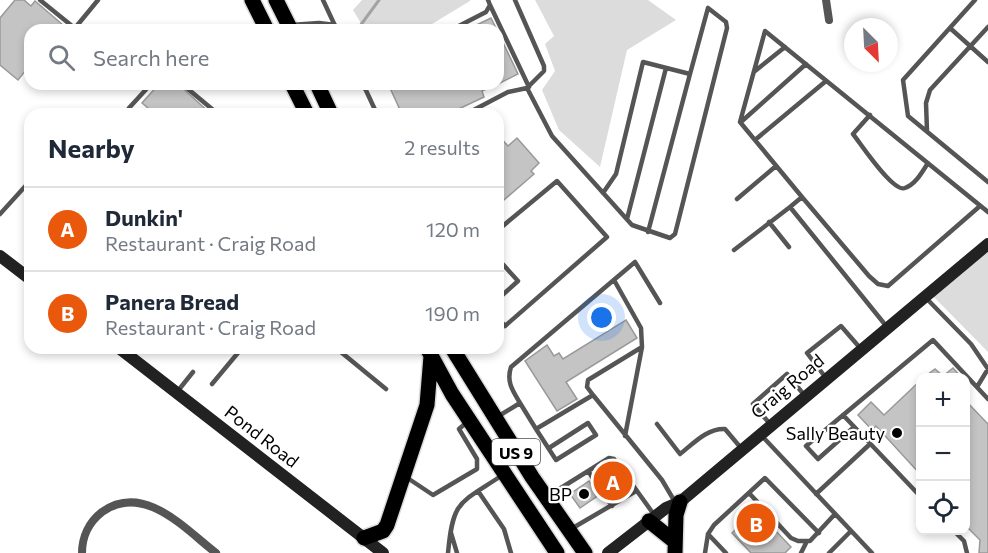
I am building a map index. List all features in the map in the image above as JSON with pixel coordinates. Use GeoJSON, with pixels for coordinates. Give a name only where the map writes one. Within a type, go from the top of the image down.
{"type":"FeatureCollection","features":[{"type":"Feature","properties":{"kind":"highway"},"geometry":{"type":"LineString","coordinates":[[252,0],[264,24]]}},
{"type":"Feature","properties":{"kind":"highway"},"geometry":{"type":"LineString","coordinates":[[276,0],[288,24]]}},
{"type":"Feature","properties":{"kind":"highway"},"geometry":{"type":"LineString","coordinates":[[295,90],[304,108]]}},
{"type":"Feature","properties":{"kind":"highway"},"geometry":{"type":"LineString","coordinates":[[320,90],[328,108]]}},
{"type":"Feature","properties":{"kind":"highway"},"geometry":{"type":"LineString","coordinates":[[364,538],[383,531],[387,525],[427,405],[429,354]]}},
{"type":"Feature","properties":{"kind":"highway","name":"US 9"},"geometry":{"type":"LineString","coordinates":[[430,354],[469,420],[483,455],[504,474],[557,553]]}},
{"type":"Feature","properties":{"kind":"highway","name":"US 9"},"geometry":{"type":"LineString","coordinates":[[456,354],[495,419],[585,553]]}},
{"type":"Feature","properties":{"kind":"highway"},"geometry":{"type":"LineString","coordinates":[[674,547],[678,503]]}},
{"type":"Feature","properties":{"kind":"highway"},"geometry":{"type":"LineString","coordinates":[[652,519],[674,547]]}},
{"type":"Feature","properties":{"kind":"main road","name":"Craig Road"},"geometry":{"type":"LineString","coordinates":[[608,553],[652,519],[678,503],[741,448],[988,244]]}},
{"type":"Feature","properties":{"kind":"main road"},"geometry":{"type":"LineString","coordinates":[[0,256],[24,274]]}},
{"type":"Feature","properties":{"kind":"main road","name":"Pond Road"},"geometry":{"type":"LineString","coordinates":[[128,354],[383,553]]}},
{"type":"Feature","properties":{"kind":"street"},"geometry":{"type":"LineString","coordinates":[[826,0],[829,20]]}},
{"type":"Feature","properties":{"kind":"street"},"geometry":{"type":"LineString","coordinates":[[82,553],[86,534],[94,520],[110,507],[128,502],[140,502],[158,509],[216,553]]}},
{"type":"Feature","properties":{"kind":"lane"},"geometry":{"type":"LineString","coordinates":[[39,0],[70,24]]}},
{"type":"Feature","properties":{"kind":"lane"},"geometry":{"type":"LineString","coordinates":[[80,24],[98,0]]}},
{"type":"Feature","properties":{"kind":"lane"},"geometry":{"type":"LineString","coordinates":[[323,0],[334,24]]}},
{"type":"Feature","properties":{"kind":"lane"},"geometry":{"type":"LineString","coordinates":[[477,108],[508,92],[528,88],[544,71],[544,66],[515,0]]}},
{"type":"Feature","properties":{"kind":"lane"},"geometry":{"type":"LineString","coordinates":[[975,0],[903,80],[908,116],[988,182]]}},
{"type":"Feature","properties":{"kind":"lane"},"geometry":{"type":"LineString","coordinates":[[489,3],[499,24]]}},
{"type":"Feature","properties":{"kind":"lane"},"geometry":{"type":"LineString","coordinates":[[463,24],[486,12],[489,3]]}},
{"type":"Feature","properties":{"kind":"lane"},"geometry":{"type":"LineString","coordinates":[[504,36],[552,136],[632,225],[648,232],[670,238],[675,234],[727,28],[726,22],[708,8],[648,232]]}},
{"type":"Feature","properties":{"kind":"lane"},"geometry":{"type":"LineString","coordinates":[[927,131],[926,103],[930,90],[988,27]]}},
{"type":"Feature","properties":{"kind":"lane"},"geometry":{"type":"LineString","coordinates":[[950,28],[988,62]]}},
{"type":"Feature","properties":{"kind":"lane"},"geometry":{"type":"LineString","coordinates":[[740,122],[765,31],[988,212]]}},
{"type":"Feature","properties":{"kind":"lane"},"geometry":{"type":"LineString","coordinates":[[755,71],[785,47]]}},
{"type":"Feature","properties":{"kind":"lane"},"geometry":{"type":"LineString","coordinates":[[603,193],[616,174],[643,62],[690,74]]}},
{"type":"Feature","properties":{"kind":"lane"},"geometry":{"type":"LineString","coordinates":[[740,122],[806,64]]}},
{"type":"Feature","properties":{"kind":"lane"},"geometry":{"type":"LineString","coordinates":[[627,219],[666,68]]}},
{"type":"Feature","properties":{"kind":"lane"},"geometry":{"type":"LineString","coordinates":[[755,140],[826,81]]}},
{"type":"Feature","properties":{"kind":"lane"},"geometry":{"type":"LineString","coordinates":[[129,108],[146,90]]}},
{"type":"Feature","properties":{"kind":"lane"},"geometry":{"type":"LineString","coordinates":[[189,90],[211,108]]}},
{"type":"Feature","properties":{"kind":"lane"},"geometry":{"type":"LineString","coordinates":[[365,90],[374,108]]}},
{"type":"Feature","properties":{"kind":"lane"},"geometry":{"type":"LineString","coordinates":[[870,116],[853,134],[888,180],[904,189],[917,180],[928,163]]}},
{"type":"Feature","properties":{"kind":"lane"},"geometry":{"type":"LineString","coordinates":[[740,122],[878,284],[888,286],[980,206]]}},
{"type":"Feature","properties":{"kind":"lane"},"geometry":{"type":"LineString","coordinates":[[737,199],[776,166]]}},
{"type":"Feature","properties":{"kind":"lane"},"geometry":{"type":"LineString","coordinates":[[504,225],[557,180],[607,237],[504,325]]}},
{"type":"Feature","properties":{"kind":"lane"},"geometry":{"type":"LineString","coordinates":[[0,214],[24,188]]}},
{"type":"Feature","properties":{"kind":"lane"},"geometry":{"type":"LineString","coordinates":[[734,250],[802,197]]}},
{"type":"Feature","properties":{"kind":"lane"},"geometry":{"type":"LineString","coordinates":[[790,207],[887,327]]}},
{"type":"Feature","properties":{"kind":"lane"},"geometry":{"type":"LineString","coordinates":[[769,222],[789,247]]}},
{"type":"Feature","properties":{"kind":"lane"},"geometry":{"type":"LineString","coordinates":[[549,448],[588,423],[596,435],[556,460],[510,384],[508,376],[511,367],[634,262],[660,303]]}},
{"type":"Feature","properties":{"kind":"lane"},"geometry":{"type":"LineString","coordinates":[[504,266],[518,281],[504,294]]}},
{"type":"Feature","properties":{"kind":"lane"},"geometry":{"type":"LineString","coordinates":[[614,280],[641,328],[642,347],[625,436]]}},
{"type":"Feature","properties":{"kind":"lane"},"geometry":{"type":"LineString","coordinates":[[924,296],[971,344],[988,369],[976,387]]}},
{"type":"Feature","properties":{"kind":"lane"},"geometry":{"type":"LineString","coordinates":[[826,378],[807,353],[841,326],[861,349]]}},
{"type":"Feature","properties":{"kind":"lane"},"geometry":{"type":"LineString","coordinates":[[854,427],[818,459],[807,446],[933,340],[988,399]]}},
{"type":"Feature","properties":{"kind":"lane"},"geometry":{"type":"LineString","coordinates":[[642,347],[588,380],[587,387],[678,503]]}},
{"type":"Feature","properties":{"kind":"lane"},"geometry":{"type":"LineString","coordinates":[[212,384],[237,354]]}},
{"type":"Feature","properties":{"kind":"lane"},"geometry":{"type":"LineString","coordinates":[[343,354],[386,389]]}},
{"type":"Feature","properties":{"kind":"lane"},"geometry":{"type":"LineString","coordinates":[[177,392],[193,372]]}},
{"type":"Feature","properties":{"kind":"lane"},"geometry":{"type":"LineString","coordinates":[[770,424],[753,404],[788,374],[805,396]]}},
{"type":"Feature","properties":{"kind":"lane"},"geometry":{"type":"LineString","coordinates":[[536,429],[593,395]]}},
{"type":"Feature","properties":{"kind":"lane"},"geometry":{"type":"LineString","coordinates":[[495,419],[520,403]]}},
{"type":"Feature","properties":{"kind":"lane"},"geometry":{"type":"LineString","coordinates":[[843,415],[916,491]]}},
{"type":"Feature","properties":{"kind":"lane"},"geometry":{"type":"LineString","coordinates":[[657,424],[680,454],[706,433],[717,429],[724,429],[741,448]]}},
{"type":"Feature","properties":{"kind":"lane"},"geometry":{"type":"LineString","coordinates":[[759,433],[872,553]]}},
{"type":"Feature","properties":{"kind":"lane"},"geometry":{"type":"LineString","coordinates":[[816,494],[870,444]]}},
{"type":"Feature","properties":{"kind":"lane"},"geometry":{"type":"LineString","coordinates":[[404,476],[433,495],[477,469],[483,455]]}},
{"type":"Feature","properties":{"kind":"lane"},"geometry":{"type":"LineString","coordinates":[[546,497],[604,460],[614,459],[652,519]]}},
{"type":"Feature","properties":{"kind":"lane"},"geometry":{"type":"LineString","coordinates":[[588,471],[612,506]]}},
{"type":"Feature","properties":{"kind":"lane"},"geometry":{"type":"LineString","coordinates":[[448,553],[452,516],[462,501],[504,474]]}},
{"type":"Feature","properties":{"kind":"lane"},"geometry":{"type":"LineString","coordinates":[[705,553],[708,534],[714,525],[765,478],[819,533]]}},
{"type":"Feature","properties":{"kind":"lane"},"geometry":{"type":"LineString","coordinates":[[478,491],[504,529],[511,553]]}},
{"type":"Feature","properties":{"kind":"lane"},"geometry":{"type":"LineString","coordinates":[[569,531],[636,491]]}},
{"type":"Feature","properties":{"kind":"lane"},"geometry":{"type":"LineString","coordinates":[[749,493],[791,538],[806,543]]}},
{"type":"Feature","properties":{"kind":"lane"},"geometry":{"type":"LineString","coordinates":[[801,553],[806,543],[819,533],[835,514]]}},
{"type":"Feature","properties":{"kind":"lane"},"geometry":{"type":"LineString","coordinates":[[450,531],[456,553]]}},
{"type":"Feature","properties":{"kind":"lane"},"geometry":{"type":"LineString","coordinates":[[829,553],[851,531]]}},
{"type":"Feature","properties":{"kind":"lane"},"geometry":{"type":"LineString","coordinates":[[708,534],[726,553]]}},
{"type":"Feature","properties":{"kind":"lane"},"geometry":{"type":"LineString","coordinates":[[957,535],[964,541],[967,553]]}},
{"type":"Feature","properties":{"kind":"shaded area"},"geometry":{"type":"Polygon","coordinates":[[[362,0],[470,0],[432,24],[361,24],[353,10],[362,0]]]}},
{"type":"Feature","properties":{"kind":"shaded area"},"geometry":{"type":"Polygon","coordinates":[[[535,0],[648,0],[676,20],[627,50],[600,167],[559,130],[542,90],[555,71],[545,44],[554,36],[535,0]]]}},
{"type":"Feature","properties":{"kind":"shaded area"},"geometry":{"type":"Polygon","coordinates":[[[988,244],[988,352],[931,294],[988,244]]]}},
{"type":"Feature","properties":{"kind":"building"},"geometry":{"type":"Polygon","coordinates":[[[15,0],[24,0],[31,6],[35,1],[62,24],[24,24],[24,72],[18,80],[0,65],[0,18],[15,0]]]}},
{"type":"Feature","properties":{"kind":"building"},"geometry":{"type":"Polygon","coordinates":[[[491,18],[494,24],[478,24],[491,18]]]}},
{"type":"Feature","properties":{"kind":"building"},"geometry":{"type":"Polygon","coordinates":[[[504,45],[518,74],[504,81],[504,45]]]}},
{"type":"Feature","properties":{"kind":"building"},"geometry":{"type":"Polygon","coordinates":[[[154,90],[185,90],[204,108],[148,108],[142,103],[154,90]]]}},
{"type":"Feature","properties":{"kind":"building"},"geometry":{"type":"Polygon","coordinates":[[[391,90],[484,90],[482,91],[484,97],[461,108],[399,108],[391,90]]]}},
{"type":"Feature","properties":{"kind":"building"},"geometry":{"type":"Polygon","coordinates":[[[517,138],[539,163],[531,171],[534,174],[504,200],[504,142],[508,146],[517,138]]]}},
{"type":"Feature","properties":{"kind":"building"},"geometry":{"type":"Polygon","coordinates":[[[626,320],[637,338],[566,382],[577,399],[557,411],[525,361],[547,345],[554,356],[559,353],[563,359],[626,320]]]}},
{"type":"Feature","properties":{"kind":"building"},"geometry":{"type":"Polygon","coordinates":[[[953,368],[958,373],[947,373],[953,368]]]}},
{"type":"Feature","properties":{"kind":"building"},"geometry":{"type":"Polygon","coordinates":[[[916,385],[916,470],[876,426],[872,430],[858,415],[871,402],[884,415],[916,385]]]}},
{"type":"Feature","properties":{"kind":"building"},"geometry":{"type":"Polygon","coordinates":[[[970,405],[988,424],[988,553],[979,553],[980,540],[970,530],[970,405]]]}},
{"type":"Feature","properties":{"kind":"building"},"geometry":{"type":"Polygon","coordinates":[[[609,465],[626,490],[615,497],[597,476],[609,465]]]}},
{"type":"Feature","properties":{"kind":"building"},"geometry":{"type":"Polygon","coordinates":[[[589,481],[599,495],[580,508],[570,494],[589,481]]]}},
{"type":"Feature","properties":{"kind":"building"},"geometry":{"type":"Polygon","coordinates":[[[756,510],[791,547],[785,553],[751,553],[732,533],[756,510]]]}},
{"type":"Feature","properties":{"kind":"waterway"},"geometry":{"type":"LineString","coordinates":[[361,24],[379,0]]}},
{"type":"Feature","properties":{"kind":"place","name":"Sally Beauty"},"geometry":{"type":"Point","coordinates":[897,433]}},
{"type":"Feature","properties":{"kind":"place","name":"Dunkin'"},"geometry":{"type":"Point","coordinates":[613,481]}},
{"type":"Feature","properties":{"kind":"place","name":"BP"},"geometry":{"type":"Point","coordinates":[584,494]}},
{"type":"Feature","properties":{"kind":"place","name":"Panera Bread"},"geometry":{"type":"Point","coordinates":[756,523]}}]}
